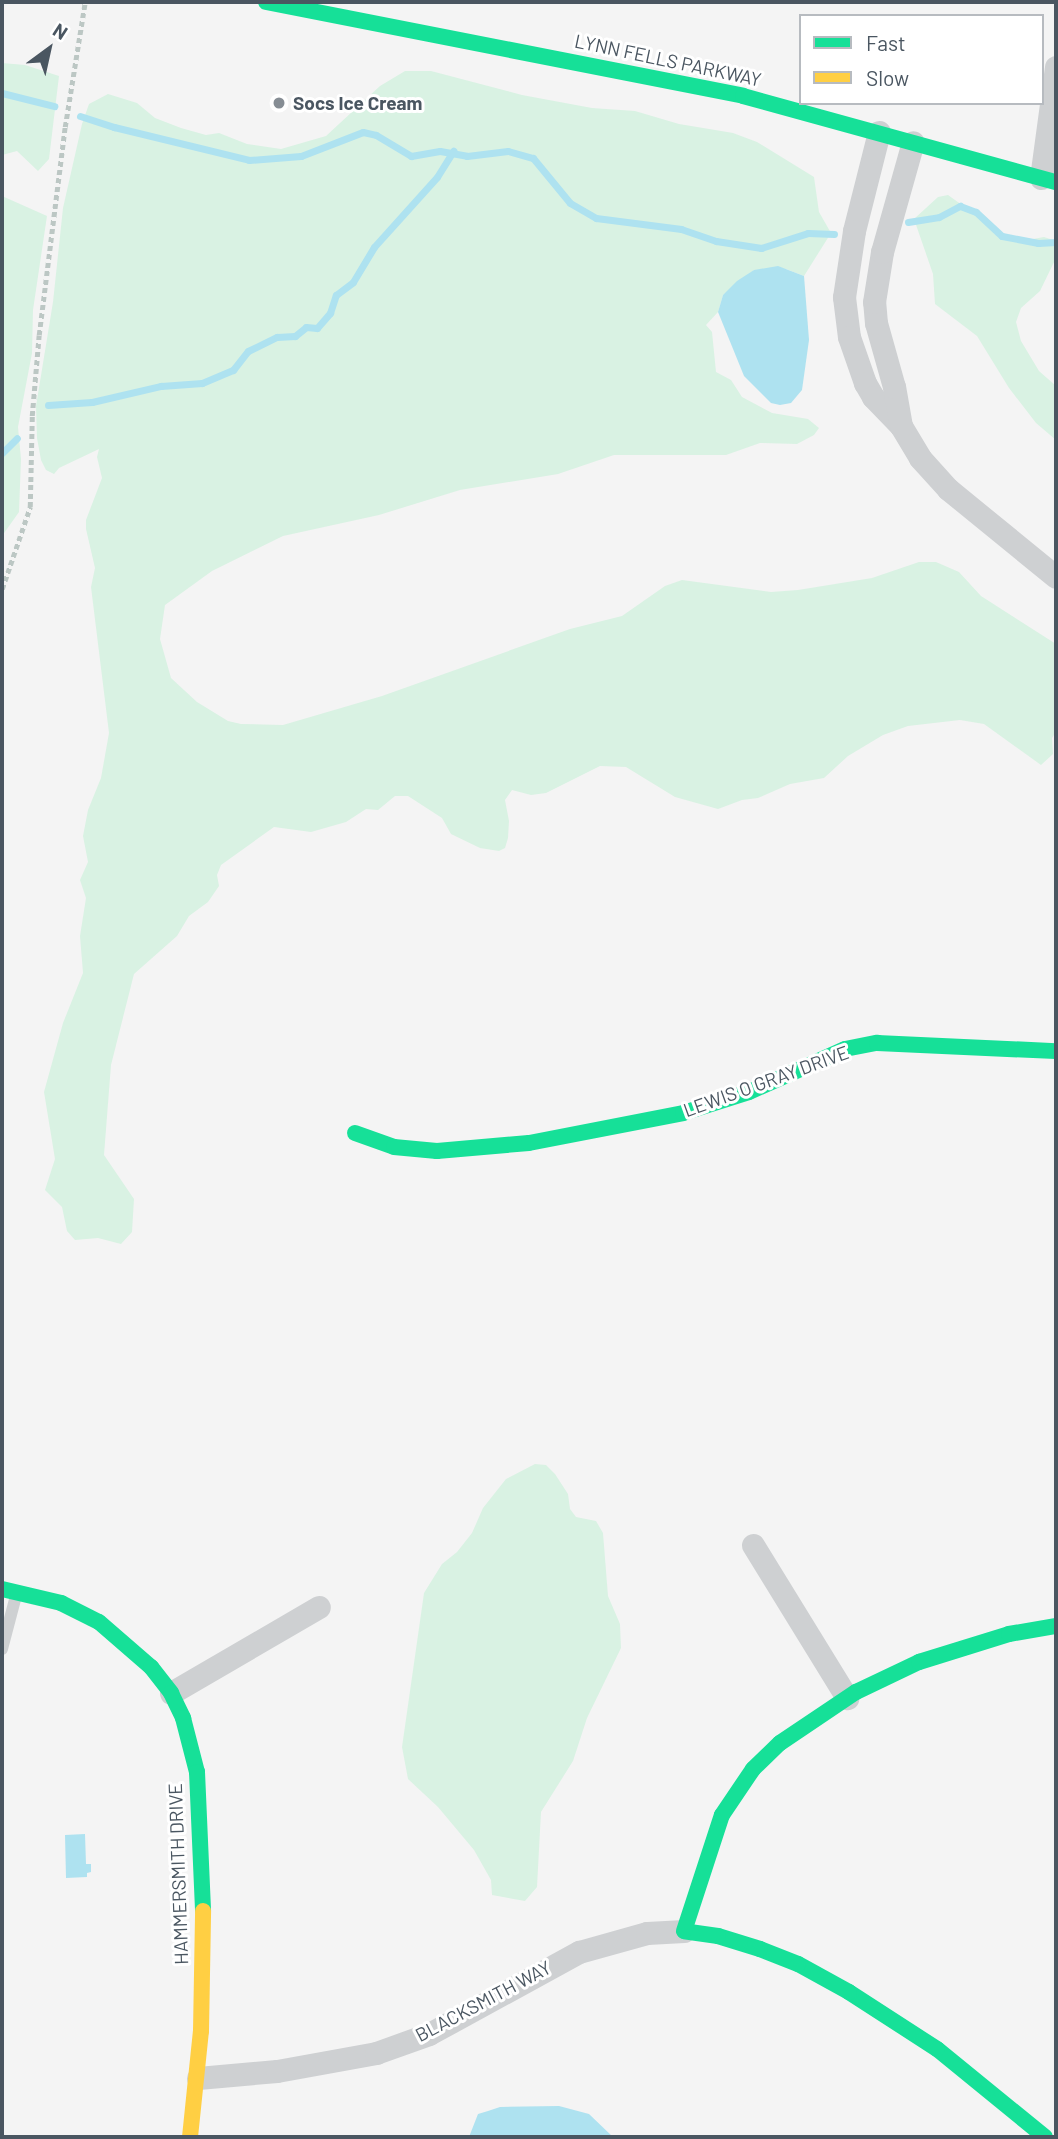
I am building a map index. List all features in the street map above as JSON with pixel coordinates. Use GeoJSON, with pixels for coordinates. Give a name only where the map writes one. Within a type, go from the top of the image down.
{"type":"FeatureCollection","features":[{"type":"Feature","properties":{"kind":"street","name":"LYNN FELLS PARKWAY"},"geometry":{"type":"LineString","coordinates":[[266,2],[730,94],[1049,180]]}},
{"type":"Feature","properties":{"kind":"street"},"geometry":{"type":"LineString","coordinates":[[1049,180],[1056,67]]}},
{"type":"Feature","properties":{"kind":"street"},"geometry":{"type":"LineString","coordinates":[[879,132],[854,231],[845,306],[849,337],[865,383],[873,397],[901,426],[920,458],[948,489],[1056,577]]}},
{"type":"Feature","properties":{"kind":"street"},"geometry":{"type":"LineString","coordinates":[[901,426],[894,387],[876,323],[874,302],[882,252],[914,142]]}},
{"type":"Feature","properties":{"kind":"street","name":"LEWIS O GRAY DRIVE"},"geometry":{"type":"LineString","coordinates":[[355,1133],[394,1147],[437,1151],[529,1143],[682,1113],[749,1092],[845,1049],[877,1043],[1056,1051]]}},
{"type":"Feature","properties":{"kind":"street"},"geometry":{"type":"LineString","coordinates":[[754,1545],[847,1698]]}},
{"type":"Feature","properties":{"kind":"street","name":"HAMMERSMITH DRIVE"},"geometry":{"type":"LineString","coordinates":[[10,1590],[61,1602],[99,1622],[134,1650],[171,1693],[191,1743],[201,1827],[203,1950],[198,2078],[190,2137]]}},
{"type":"Feature","properties":{"kind":"street"},"geometry":{"type":"LineString","coordinates":[[171,1693],[318,1607]]}},
{"type":"Feature","properties":{"kind":"street"},"geometry":{"type":"LineString","coordinates":[[684,1931],[713,1836],[732,1798],[753,1769],[780,1743],[847,1698],[919,1662],[1009,1634],[1056,1626]]}},
{"type":"Feature","properties":{"kind":"street","name":"BLACKSMITH WAY"},"geometry":{"type":"LineString","coordinates":[[198,2078],[277,2071],[376,2053],[429,2034],[579,1952],[623,1937],[684,1931],[718,1936],[760,1949],[798,1964],[849,1992],[937,2049],[1045,2137]]}},
{"type":"Feature","properties":{"kind":"lane"},"geometry":{"type":"LineString","coordinates":[[2,1649],[10,1590]]}},
{"type":"Feature","properties":{"kind":"path"},"geometry":{"type":"LineString","coordinates":[[2,589],[30,507],[32,416],[39,335],[65,127],[85,2]]}},
{"type":"Feature","properties":{"kind":"green space"},"geometry":{"type":"Polygon","coordinates":[[[2,63],[25,65],[59,76],[49,159],[38,171],[17,151],[2,155],[2,63]]]}},
{"type":"Feature","properties":{"kind":"green space"},"geometry":{"type":"Polygon","coordinates":[[[405,71],[431,71],[522,95],[592,108],[635,111],[679,124],[733,133],[757,142],[814,177],[819,212],[831,233],[804,276],[786,269],[754,270],[723,295],[718,312],[706,325],[712,332],[716,372],[731,380],[742,397],[772,413],[808,419],[819,428],[814,435],[797,444],[760,443],[726,455],[614,455],[558,474],[460,490],[379,515],[283,536],[212,571],[165,605],[160,639],[171,678],[197,702],[228,721],[283,725],[382,696],[570,629],[622,616],[665,586],[682,580],[771,592],[872,578],[919,562],[936,562],[959,572],[981,596],[1056,644],[1056,732],[1052,738],[1053,754],[1041,765],[984,724],[960,720],[908,726],[883,735],[848,756],[824,778],[790,784],[758,798],[742,800],[718,809],[675,797],[626,767],[600,766],[546,793],[531,795],[512,790],[505,800],[509,821],[508,838],[505,848],[499,851],[480,848],[451,834],[442,818],[408,796],[395,796],[378,810],[366,809],[346,822],[311,832],[274,827],[221,865],[217,875],[219,886],[208,902],[189,916],[177,936],[134,974],[111,1065],[104,1155],[134,1199],[132,1232],[121,1244],[98,1238],[75,1240],[67,1231],[62,1207],[45,1190],[55,1159],[44,1092],[63,1023],[83,973],[80,936],[86,898],[80,880],[88,862],[83,836],[88,810],[101,778],[109,733],[91,587],[95,568],[86,529],[86,520],[102,478],[97,457],[99,449],[59,468],[54,474],[46,470],[41,460],[37,438],[36,406],[53,302],[63,208],[82,124],[89,104],[108,94],[137,103],[155,118],[181,128],[206,135],[219,133],[247,144],[281,149],[326,136],[380,86],[405,71]]]}},
{"type":"Feature","properties":{"kind":"green space"},"geometry":{"type":"Polygon","coordinates":[[[948,195],[976,215],[996,235],[1016,242],[1044,237],[1056,241],[1056,258],[1040,291],[1021,308],[1016,322],[1021,341],[1039,371],[1056,386],[1056,440],[1036,423],[1009,388],[977,336],[935,304],[933,274],[914,219],[938,197],[948,195]]]}},
{"type":"Feature","properties":{"kind":"green space"},"geometry":{"type":"Polygon","coordinates":[[[2,196],[47,216],[33,310],[32,353],[18,427],[21,459],[19,512],[2,536],[2,196]]]}},
{"type":"Feature","properties":{"kind":"green space"},"geometry":{"type":"Polygon","coordinates":[[[535,1464],[546,1465],[555,1474],[568,1494],[570,1509],[576,1517],[596,1521],[603,1533],[608,1596],[620,1624],[621,1648],[587,1718],[573,1761],[541,1812],[537,1887],[525,1901],[492,1895],[491,1880],[474,1850],[438,1807],[408,1779],[402,1747],[424,1593],[442,1564],[457,1552],[472,1533],[483,1508],[506,1479],[535,1464]]]}},
{"type":"Feature","properties":{"kind":"water"},"geometry":{"type":"Polygon","coordinates":[[[778,266],[804,276],[809,340],[802,390],[791,403],[780,405],[771,403],[744,376],[718,312],[723,295],[737,281],[754,270],[778,266]]]}},
{"type":"Feature","properties":{"kind":"water"},"geometry":{"type":"Polygon","coordinates":[[[85,1834],[86,1864],[91,1864],[91,1872],[87,1873],[87,1877],[66,1878],[65,1835],[85,1834]]]}},
{"type":"Feature","properties":{"kind":"water"},"geometry":{"type":"Polygon","coordinates":[[[559,2106],[589,2114],[613,2137],[469,2137],[478,2114],[500,2107],[559,2106]]]}},
{"type":"Feature","properties":{"kind":"waterway"},"geometry":{"type":"LineString","coordinates":[[2,93],[54,106]]}},
{"type":"Feature","properties":{"kind":"waterway"},"geometry":{"type":"LineString","coordinates":[[80,116],[249,160],[301,156],[363,132],[376,135],[411,156],[440,151],[467,156],[508,151],[533,158],[570,203],[596,218],[681,229],[716,241],[761,248],[808,233],[834,234]]}},
{"type":"Feature","properties":{"kind":"waterway"},"geometry":{"type":"LineString","coordinates":[[48,405],[92,402],[161,386],[202,383],[233,370],[248,351],[277,337],[295,336],[306,327],[317,328],[330,313],[336,295],[353,282],[374,247],[437,177],[453,151]]}},
{"type":"Feature","properties":{"kind":"waterway"},"geometry":{"type":"LineString","coordinates":[[908,222],[939,217],[960,206],[976,212],[1002,236],[1038,243],[1056,242]]}},
{"type":"Feature","properties":{"kind":"waterway"},"geometry":{"type":"LineString","coordinates":[[2,453],[17,438]]}},
{"type":"Feature","properties":{"kind":"traffic: fast"},"geometry":{"type":"LineString","coordinates":[[266,2],[743,96],[1056,182]]}},
{"type":"Feature","properties":{"kind":"traffic: fast"},"geometry":{"type":"LineString","coordinates":[[355,1133],[394,1147],[437,1151],[529,1143],[683,1113],[749,1092],[845,1049],[877,1043],[1056,1051]]}},
{"type":"Feature","properties":{"kind":"traffic: fast"},"geometry":{"type":"LineString","coordinates":[[2,1589],[61,1603],[99,1622],[151,1667],[171,1693],[183,1718],[197,1772],[203,1911]]}},
{"type":"Feature","properties":{"kind":"traffic: fast"},"geometry":{"type":"LineString","coordinates":[[1045,2137],[937,2049],[849,1992],[798,1964],[760,1949],[718,1936],[684,1931],[722,1815],[753,1769],[780,1743],[856,1692],[919,1662],[1009,1634],[1056,1626]]}},
{"type":"Feature","properties":{"kind":"traffic: slow"},"geometry":{"type":"LineString","coordinates":[[190,2137],[201,2031],[203,1911]]}},
{"type":"Feature","properties":{"kind":"place","name":"Socs Ice Cream"},"geometry":{"type":"Point","coordinates":[279,103]}}]}
